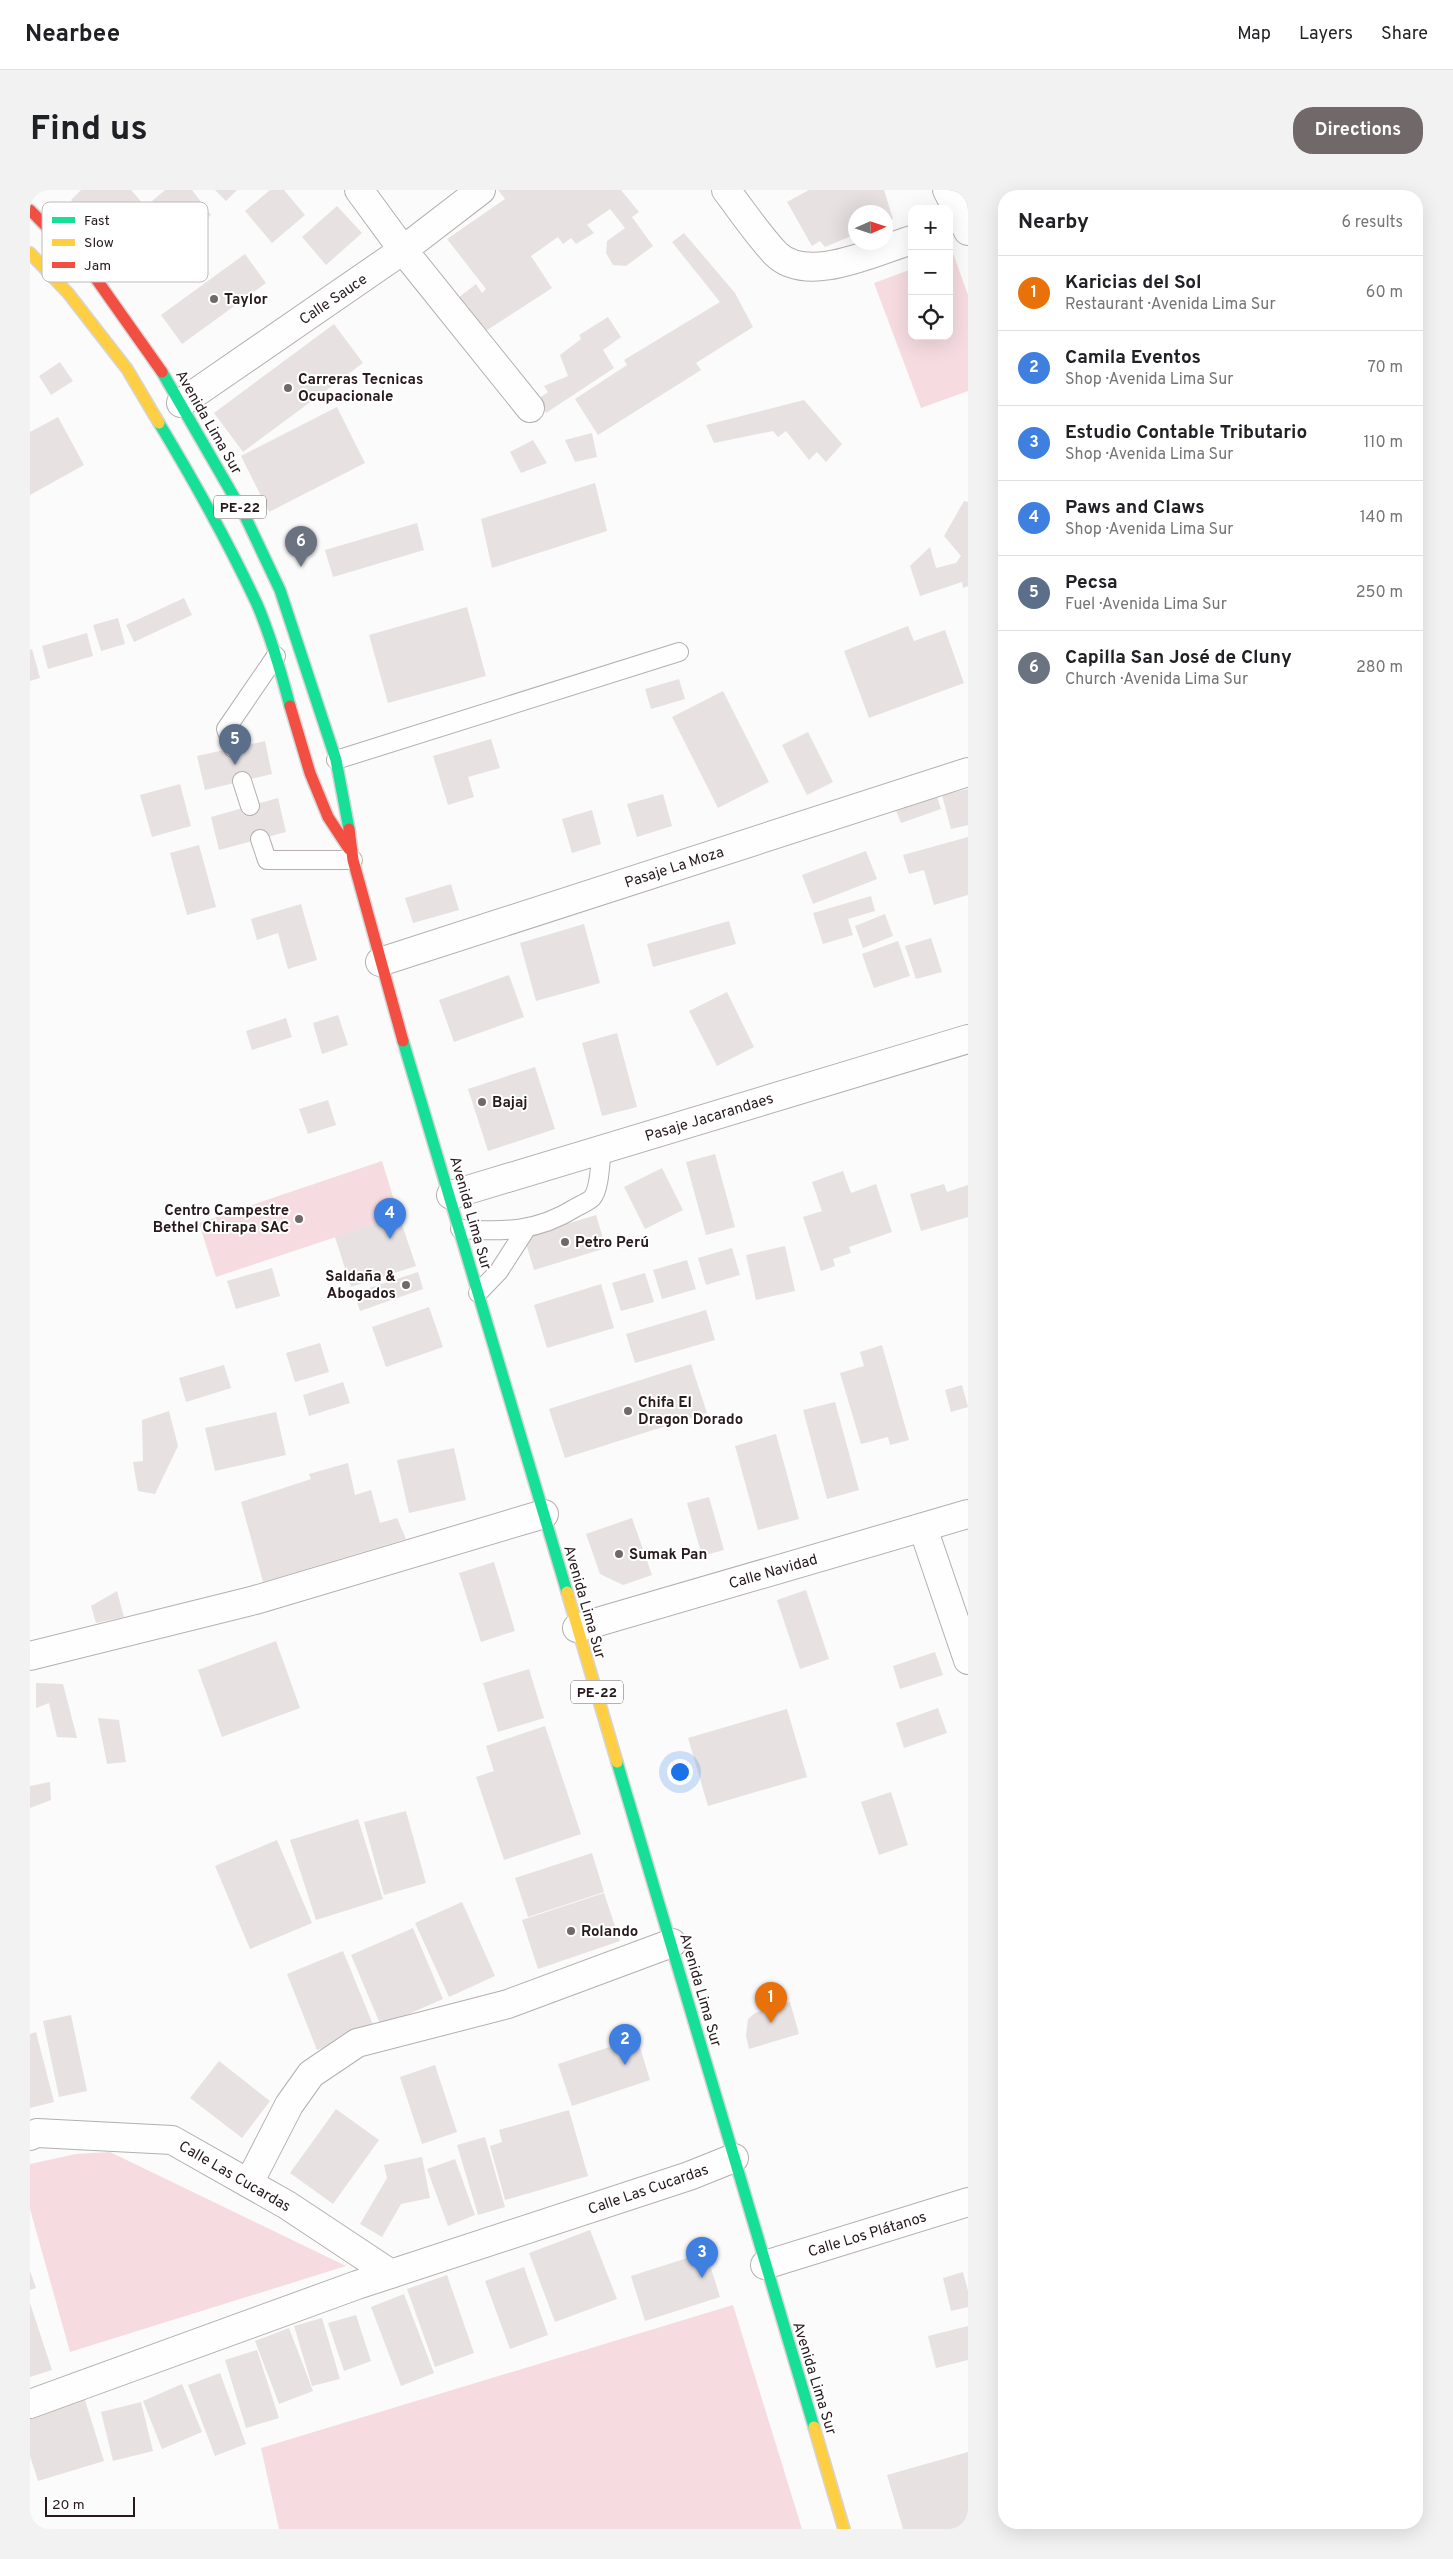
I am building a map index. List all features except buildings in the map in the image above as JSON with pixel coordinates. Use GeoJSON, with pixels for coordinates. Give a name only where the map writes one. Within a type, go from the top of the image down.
{"type":"FeatureCollection","features":[{"type":"Feature","properties":{"kind":"highway","name":"Avenida Lima Sur"},"geometry":{"type":"LineString","coordinates":[[30,210],[42,221]]}},
{"type":"Feature","properties":{"kind":"highway","name":"Avenida Lima Sur"},"geometry":{"type":"LineString","coordinates":[[30,253],[42,267]]}},
{"type":"Feature","properties":{"kind":"highway","name":"Avenida Lima Sur"},"geometry":{"type":"LineString","coordinates":[[56,282],[98,330],[127,369],[157,416],[235,560],[257,605],[276,656],[310,773],[328,817],[352,857]]}},
{"type":"Feature","properties":{"kind":"highway","name":"Avenida Lima Sur"},"geometry":{"type":"LineString","coordinates":[[98,282],[154,358],[181,403],[245,516],[280,590],[336,760],[346,804],[352,857],[380,962],[451,1195],[478,1293],[844,2529]]}},
{"type":"Feature","properties":{"kind":"street"},"geometry":{"type":"LineString","coordinates":[[359,190],[403,250],[530,408]]}},
{"type":"Feature","properties":{"kind":"street","name":"Calle Sauce"},"geometry":{"type":"LineString","coordinates":[[181,403],[403,250],[481,190]]}},
{"type":"Feature","properties":{"kind":"street"},"geometry":{"type":"LineString","coordinates":[[726,190],[776,254],[788,263],[801,267],[827,266],[908,241]]}},
{"type":"Feature","properties":{"kind":"street"},"geometry":{"type":"LineString","coordinates":[[947,190],[962,226]]}},
{"type":"Feature","properties":{"kind":"street","name":"Pasaje La Moza"},"geometry":{"type":"LineString","coordinates":[[380,962],[968,772]]}},
{"type":"Feature","properties":{"kind":"street","name":"Pasaje Jacarandaes"},"geometry":{"type":"LineString","coordinates":[[451,1195],[968,1039]]}},
{"type":"Feature","properties":{"kind":"street"},"geometry":{"type":"LineString","coordinates":[[30,1656],[255,1600],[544,1514]]}},
{"type":"Feature","properties":{"kind":"street","name":"Calle Navidad"},"geometry":{"type":"LineString","coordinates":[[577,1628],[968,1514]]}},
{"type":"Feature","properties":{"kind":"street"},"geometry":{"type":"LineString","coordinates":[[923,1528],[968,1660]]}},
{"type":"Feature","properties":{"kind":"street"},"geometry":{"type":"LineString","coordinates":[[249,2183],[289,2104],[311,2074],[357,2043],[508,2004],[672,1943]]}},
{"type":"Feature","properties":{"kind":"street","name":"Calle Las Cucardas"},"geometry":{"type":"LineString","coordinates":[[30,2136],[37,2133],[172,2140],[287,2205],[391,2274]]}},
{"type":"Feature","properties":{"kind":"street","name":"Calle Las Cucardas"},"geometry":{"type":"LineString","coordinates":[[30,2404],[391,2274],[689,2176],[734,2158]]}},
{"type":"Feature","properties":{"kind":"street","name":"Calle Los Plátanos"},"geometry":{"type":"LineString","coordinates":[[765,2265],[968,2202]]}},
{"type":"Feature","properties":{"kind":"lane"},"geometry":{"type":"LineString","coordinates":[[336,760],[679,652]]}},
{"type":"Feature","properties":{"kind":"lane"},"geometry":{"type":"LineString","coordinates":[[233,748],[226,729],[276,656]]}},
{"type":"Feature","properties":{"kind":"lane"},"geometry":{"type":"LineString","coordinates":[[242,781],[250,806]]}},
{"type":"Feature","properties":{"kind":"lane"},"geometry":{"type":"LineString","coordinates":[[260,839],[267,860],[352,857]]}},
{"type":"Feature","properties":{"kind":"lane"},"geometry":{"type":"LineString","coordinates":[[460,1229],[499,1232],[526,1229],[566,1214],[592,1198],[598,1178],[602,1149]]}},
{"type":"Feature","properties":{"kind":"lane"},"geometry":{"type":"LineString","coordinates":[[478,1293],[499,1271],[526,1229]]}},
{"type":"Feature","properties":{"kind":"shaded area"},"geometry":{"type":"Polygon","coordinates":[[[953,253],[968,295],[968,391],[921,408],[874,283],[908,270],[908,340],[953,340],[953,253]]]}},
{"type":"Feature","properties":{"kind":"shaded area","name":"Centro Campestre Bethel Chirapa SAC"},"geometry":{"type":"Polygon","coordinates":[[[382,1161],[399,1216],[216,1277],[199,1223],[382,1161]]]}},
{"type":"Feature","properties":{"kind":"shaded area"},"geometry":{"type":"Polygon","coordinates":[[[110,2152],[346,2266],[70,2352],[30,2209],[30,2164],[76,2154],[110,2152]]]}},
{"type":"Feature","properties":{"kind":"shaded area"},"geometry":{"type":"Polygon","coordinates":[[[733,2305],[802,2529],[279,2529],[261,2448],[733,2305]]]}},
{"type":"Feature","properties":{"kind":"traffic: fast"},"geometry":{"type":"LineString","coordinates":[[162,372],[245,516],[280,590],[336,760],[349,829]]}},
{"type":"Feature","properties":{"kind":"traffic: fast"},"geometry":{"type":"LineString","coordinates":[[159,423],[210,512],[257,604],[267,629],[290,706]]}},
{"type":"Feature","properties":{"kind":"traffic: fast"},"geometry":{"type":"LineString","coordinates":[[403,1041],[567,1592]]}},
{"type":"Feature","properties":{"kind":"traffic: fast"},"geometry":{"type":"LineString","coordinates":[[617,1762],[814,2427]]}},
{"type":"Feature","properties":{"kind":"traffic: slow"},"geometry":{"type":"LineString","coordinates":[[30,253],[42,266]]}},
{"type":"Feature","properties":{"kind":"traffic: slow"},"geometry":{"type":"LineString","coordinates":[[58,282],[127,369],[159,423]]}},
{"type":"Feature","properties":{"kind":"traffic: slow"},"geometry":{"type":"LineString","coordinates":[[567,1592],[617,1762]]}},
{"type":"Feature","properties":{"kind":"traffic: slow"},"geometry":{"type":"LineString","coordinates":[[814,2427],[844,2529]]}},
{"type":"Feature","properties":{"kind":"traffic: jam"},"geometry":{"type":"LineString","coordinates":[[30,210],[42,222]]}},
{"type":"Feature","properties":{"kind":"traffic: jam"},"geometry":{"type":"LineString","coordinates":[[98,282],[162,372]]}},
{"type":"Feature","properties":{"kind":"traffic: jam"},"geometry":{"type":"LineString","coordinates":[[290,706],[310,773],[328,817],[349,849]]}},
{"type":"Feature","properties":{"kind":"traffic: jam"},"geometry":{"type":"LineString","coordinates":[[349,829],[353,860],[403,1041]]}},
{"type":"Feature","properties":{"kind":"place","name":"Taylor"},"geometry":{"type":"Point","coordinates":[214,299]}},
{"type":"Feature","properties":{"kind":"place","name":"Carreras Tecnicas Ocupacionale"},"geometry":{"type":"Point","coordinates":[288,388]}},
{"type":"Feature","properties":{"kind":"place","name":"Capilla San José de Cluny"},"geometry":{"type":"Point","coordinates":[301,567]}},
{"type":"Feature","properties":{"kind":"place","name":"Pecsa"},"geometry":{"type":"Point","coordinates":[235,765]}},
{"type":"Feature","properties":{"kind":"place","name":"Bajaj"},"geometry":{"type":"Point","coordinates":[482,1102]}},
{"type":"Feature","properties":{"kind":"place","name":"Centro Campestre Bethel Chirapa SAC"},"geometry":{"type":"Point","coordinates":[299,1219]}},
{"type":"Feature","properties":{"kind":"place","name":"Paws and Claws"},"geometry":{"type":"Point","coordinates":[390,1239]}},
{"type":"Feature","properties":{"kind":"place","name":"Petro Perú"},"geometry":{"type":"Point","coordinates":[565,1242]}},
{"type":"Feature","properties":{"kind":"place","name":"Saldaña & Abogados"},"geometry":{"type":"Point","coordinates":[406,1285]}},
{"type":"Feature","properties":{"kind":"place","name":"Chifa El Dragon Dorado"},"geometry":{"type":"Point","coordinates":[628,1411]}},
{"type":"Feature","properties":{"kind":"place","name":"Sumak Pan"},"geometry":{"type":"Point","coordinates":[619,1554]}},
{"type":"Feature","properties":{"kind":"place","name":"Rolando"},"geometry":{"type":"Point","coordinates":[571,1931]}},
{"type":"Feature","properties":{"kind":"place","name":"Karicias del Sol"},"geometry":{"type":"Point","coordinates":[771,2023]}},
{"type":"Feature","properties":{"kind":"place","name":"Camila Eventos"},"geometry":{"type":"Point","coordinates":[625,2065]}},
{"type":"Feature","properties":{"kind":"place","name":"Estudio Contable Tributario"},"geometry":{"type":"Point","coordinates":[702,2278]}}]}
